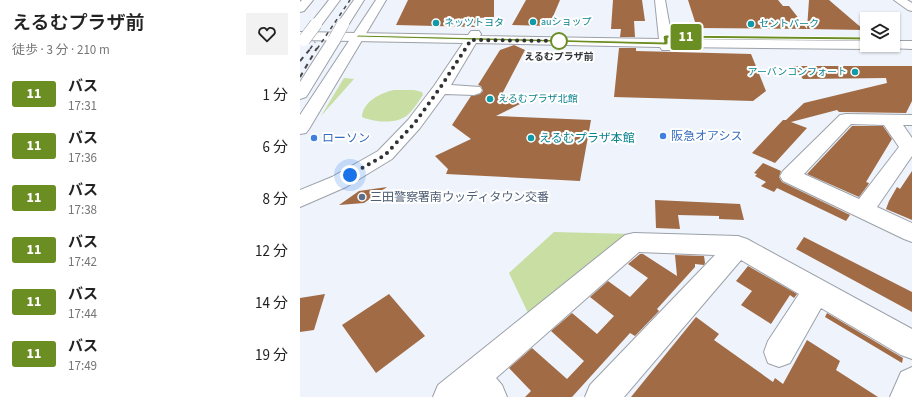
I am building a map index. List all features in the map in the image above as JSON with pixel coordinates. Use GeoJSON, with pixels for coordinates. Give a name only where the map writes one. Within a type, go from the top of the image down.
{"type":"FeatureCollection","features":[{"type":"Feature","properties":{"kind":"street"},"geometry":{"type":"LineString","coordinates":[[300,9],[308,0]]}},
{"type":"Feature","properties":{"kind":"street"},"geometry":{"type":"LineString","coordinates":[[300,94],[359,0]]}},
{"type":"Feature","properties":{"kind":"street"},"geometry":{"type":"LineString","coordinates":[[300,129],[381,0]]}},
{"type":"Feature","properties":{"kind":"street"},"geometry":{"type":"LineString","coordinates":[[660,0],[666,42]]}},
{"type":"Feature","properties":{"kind":"street"},"geometry":{"type":"LineString","coordinates":[[898,0],[912,8]]}},
{"type":"Feature","properties":{"kind":"street"},"geometry":{"type":"LineString","coordinates":[[301,37],[316,24],[334,1]]}},
{"type":"Feature","properties":{"kind":"street"},"geometry":{"type":"LineString","coordinates":[[301,37],[359,34],[666,42],[860,45]]}},
{"type":"Feature","properties":{"kind":"street"},"geometry":{"type":"LineString","coordinates":[[300,199],[339,182],[385,155],[414,124],[440,88],[473,37]]}},
{"type":"Feature","properties":{"kind":"street"},"geometry":{"type":"LineString","coordinates":[[666,42],[860,38]]}},
{"type":"Feature","properties":{"kind":"street"},"geometry":{"type":"LineString","coordinates":[[900,38],[912,38]]}},
{"type":"Feature","properties":{"kind":"street"},"geometry":{"type":"LineString","coordinates":[[900,45],[912,45]]}},
{"type":"Feature","properties":{"kind":"street"},"geometry":{"type":"LineString","coordinates":[[440,88],[474,90]]}},
{"type":"Feature","properties":{"kind":"street"},"geometry":{"type":"LineString","coordinates":[[912,120],[846,119],[790,176],[912,233]]}},
{"type":"Feature","properties":{"kind":"street"},"geometry":{"type":"LineString","coordinates":[[863,210],[909,147],[889,119]]}},
{"type":"Feature","properties":{"kind":"street"},"geometry":{"type":"LineString","coordinates":[[450,397],[482,387],[634,242],[738,246],[912,345]]}},
{"type":"Feature","properties":{"kind":"street"},"geometry":{"type":"LineString","coordinates":[[602,397],[738,246]]}},
{"type":"Feature","properties":{"kind":"street"},"geometry":{"type":"LineString","coordinates":[[780,352],[816,290]]}},
{"type":"Feature","properties":{"kind":"street"},"geometry":{"type":"LineString","coordinates":[[907,397],[912,383]]}},
{"type":"Feature","properties":{"kind":"green space"},"geometry":{"type":"Polygon","coordinates":[[[344,78],[354,79],[321,116],[344,78]]]}},
{"type":"Feature","properties":{"kind":"green space"},"geometry":{"type":"Polygon","coordinates":[[[394,90],[414,90],[422,92],[423,95],[415,107],[405,117],[395,121],[384,122],[362,117],[363,111],[369,102],[384,93],[394,90]]]}},
{"type":"Feature","properties":{"kind":"green space"},"geometry":{"type":"Polygon","coordinates":[[[554,232],[631,234],[529,315],[509,273],[554,232]]]}},
{"type":"Feature","properties":{"kind":"building"},"geometry":{"type":"Polygon","coordinates":[[[408,0],[494,0],[494,17],[479,18],[475,23],[470,24],[476,27],[396,25],[408,0]]]}},
{"type":"Feature","properties":{"kind":"building"},"geometry":{"type":"Polygon","coordinates":[[[526,0],[560,0],[549,26],[512,25],[526,0]]]}},
{"type":"Feature","properties":{"kind":"building"},"geometry":{"type":"Polygon","coordinates":[[[613,0],[642,0],[645,21],[634,21],[635,37],[620,37],[621,29],[611,29],[613,0]]]}},
{"type":"Feature","properties":{"kind":"building"},"geometry":{"type":"Polygon","coordinates":[[[688,0],[778,0],[783,6],[789,6],[807,29],[697,28],[688,0]]]}},
{"type":"Feature","properties":{"kind":"building"},"geometry":{"type":"Polygon","coordinates":[[[809,0],[829,0],[860,27],[860,30],[807,29],[809,0]]]}},
{"type":"Feature","properties":{"kind":"building","name":"えるむプラザ本館"},"geometry":{"type":"Polygon","coordinates":[[[514,45],[525,50],[502,94],[520,104],[496,116],[591,120],[580,181],[446,174],[448,169],[435,156],[471,139],[452,125],[471,96],[480,94],[483,91],[481,86],[478,85],[500,50],[514,45]]]}},
{"type":"Feature","properties":{"kind":"building"},"geometry":{"type":"Polygon","coordinates":[[[619,48],[636,48],[636,51],[751,54],[766,91],[753,101],[614,97],[619,48]]]}},
{"type":"Feature","properties":{"kind":"building"},"geometry":{"type":"Polygon","coordinates":[[[793,66],[912,66],[912,101],[906,113],[839,112],[837,110],[791,122],[807,128],[775,163],[752,153],[783,120],[786,120],[804,103],[887,83],[886,78],[803,79],[793,66]]]}},
{"type":"Feature","properties":{"kind":"building"},"geometry":{"type":"Polygon","coordinates":[[[852,126],[883,126],[892,139],[866,182],[869,183],[868,185],[859,197],[807,174],[852,126]]]}},
{"type":"Feature","properties":{"kind":"building"},"geometry":{"type":"Polygon","coordinates":[[[763,163],[781,171],[779,177],[782,182],[850,215],[846,221],[777,188],[774,192],[761,186],[766,182],[755,176],[757,174],[754,173],[763,163]]]}},
{"type":"Feature","properties":{"kind":"building"},"geometry":{"type":"Polygon","coordinates":[[[912,171],[912,220],[886,209],[897,187],[900,189],[912,171]]]}},
{"type":"Feature","properties":{"kind":"building","name":"三田警察署南ウッディタウン交番"},"geometry":{"type":"Polygon","coordinates":[[[387,187],[364,203],[339,205],[359,191],[387,187]]]}},
{"type":"Feature","properties":{"kind":"building"},"geometry":{"type":"Polygon","coordinates":[[[655,200],[740,204],[744,220],[719,219],[719,216],[678,215],[680,229],[656,228],[655,200]]]}},
{"type":"Feature","properties":{"kind":"building"},"geometry":{"type":"Polygon","coordinates":[[[804,237],[912,292],[912,312],[796,249],[804,237]]]}},
{"type":"Feature","properties":{"kind":"building"},"geometry":{"type":"Polygon","coordinates":[[[640,254],[643,254],[677,276],[675,255],[704,256],[705,263],[704,265],[695,264],[695,267],[657,309],[659,311],[635,336],[630,333],[572,397],[525,397],[531,391],[509,368],[532,348],[567,379],[584,361],[551,331],[572,313],[597,334],[614,316],[590,297],[608,281],[630,297],[648,278],[628,264],[640,254]]]}},
{"type":"Feature","properties":{"kind":"building"},"geometry":{"type":"Polygon","coordinates":[[[748,266],[797,294],[794,298],[790,295],[771,324],[741,305],[752,291],[736,281],[748,266]]]}},
{"type":"Feature","properties":{"kind":"building"},"geometry":{"type":"Polygon","coordinates":[[[325,294],[314,330],[300,332],[300,298],[325,294]]]}},
{"type":"Feature","properties":{"kind":"building"},"geometry":{"type":"Polygon","coordinates":[[[389,294],[425,336],[376,373],[342,325],[389,294]]]}},
{"type":"Feature","properties":{"kind":"building"},"geometry":{"type":"Polygon","coordinates":[[[827,313],[903,358],[902,363],[825,317],[827,313]]]}},
{"type":"Feature","properties":{"kind":"building"},"geometry":{"type":"Polygon","coordinates":[[[696,317],[719,334],[714,340],[773,382],[775,378],[783,384],[807,340],[840,361],[836,370],[878,397],[631,397],[696,317]]]}},
{"type":"Feature","properties":{"kind":"railway"},"geometry":{"type":"LineString","coordinates":[[317,49],[350,0]]}},
{"type":"Feature","properties":{"kind":"railway"},"geometry":{"type":"LineString","coordinates":[[310,49],[315,42]]}},
{"type":"Feature","properties":{"kind":"railway"},"geometry":{"type":"LineString","coordinates":[[300,61],[311,48]]}},
{"type":"Feature","properties":{"kind":"railway"},"geometry":{"type":"LineString","coordinates":[[300,77],[317,48]]}},
{"type":"Feature","properties":{"kind":"bus line","name":"11"},"geometry":{"type":"LineString","coordinates":[[358,36],[666,44],[665,37],[860,38]]}},
{"type":"Feature","properties":{"kind":"place","name":"auショップ"},"geometry":{"type":"Point","coordinates":[533,22]}},
{"type":"Feature","properties":{"kind":"place","name":"ネッツトヨタ"},"geometry":{"type":"Point","coordinates":[436,23]}},
{"type":"Feature","properties":{"kind":"place","name":"セントパーク"},"geometry":{"type":"Point","coordinates":[751,24]}},
{"type":"Feature","properties":{"kind":"place","name":"えるむプラザ前"},"geometry":{"type":"Point","coordinates":[559,41]}},
{"type":"Feature","properties":{"kind":"place","name":"アーバンコンフォート"},"geometry":{"type":"Point","coordinates":[855,72]}},
{"type":"Feature","properties":{"kind":"place","name":"えるむプラザ北館"},"geometry":{"type":"Point","coordinates":[490,99]}},
{"type":"Feature","properties":{"kind":"place","name":"阪急オアシス"},"geometry":{"type":"Point","coordinates":[663,136]}},
{"type":"Feature","properties":{"kind":"place","name":"ローソン"},"geometry":{"type":"Point","coordinates":[314,138]}},
{"type":"Feature","properties":{"kind":"place","name":"えるむプラザ本館"},"geometry":{"type":"Point","coordinates":[531,138]}},
{"type":"Feature","properties":{"kind":"place","name":"三田警察署南ウッディタウン交番"},"geometry":{"type":"Point","coordinates":[362,197]}},
{"type":"Feature","properties":{"kind":"route"},"geometry":{"type":"LineString","coordinates":[[350,175],[385,155],[414,124],[440,88],[471,40],[559,41]]}}]}
